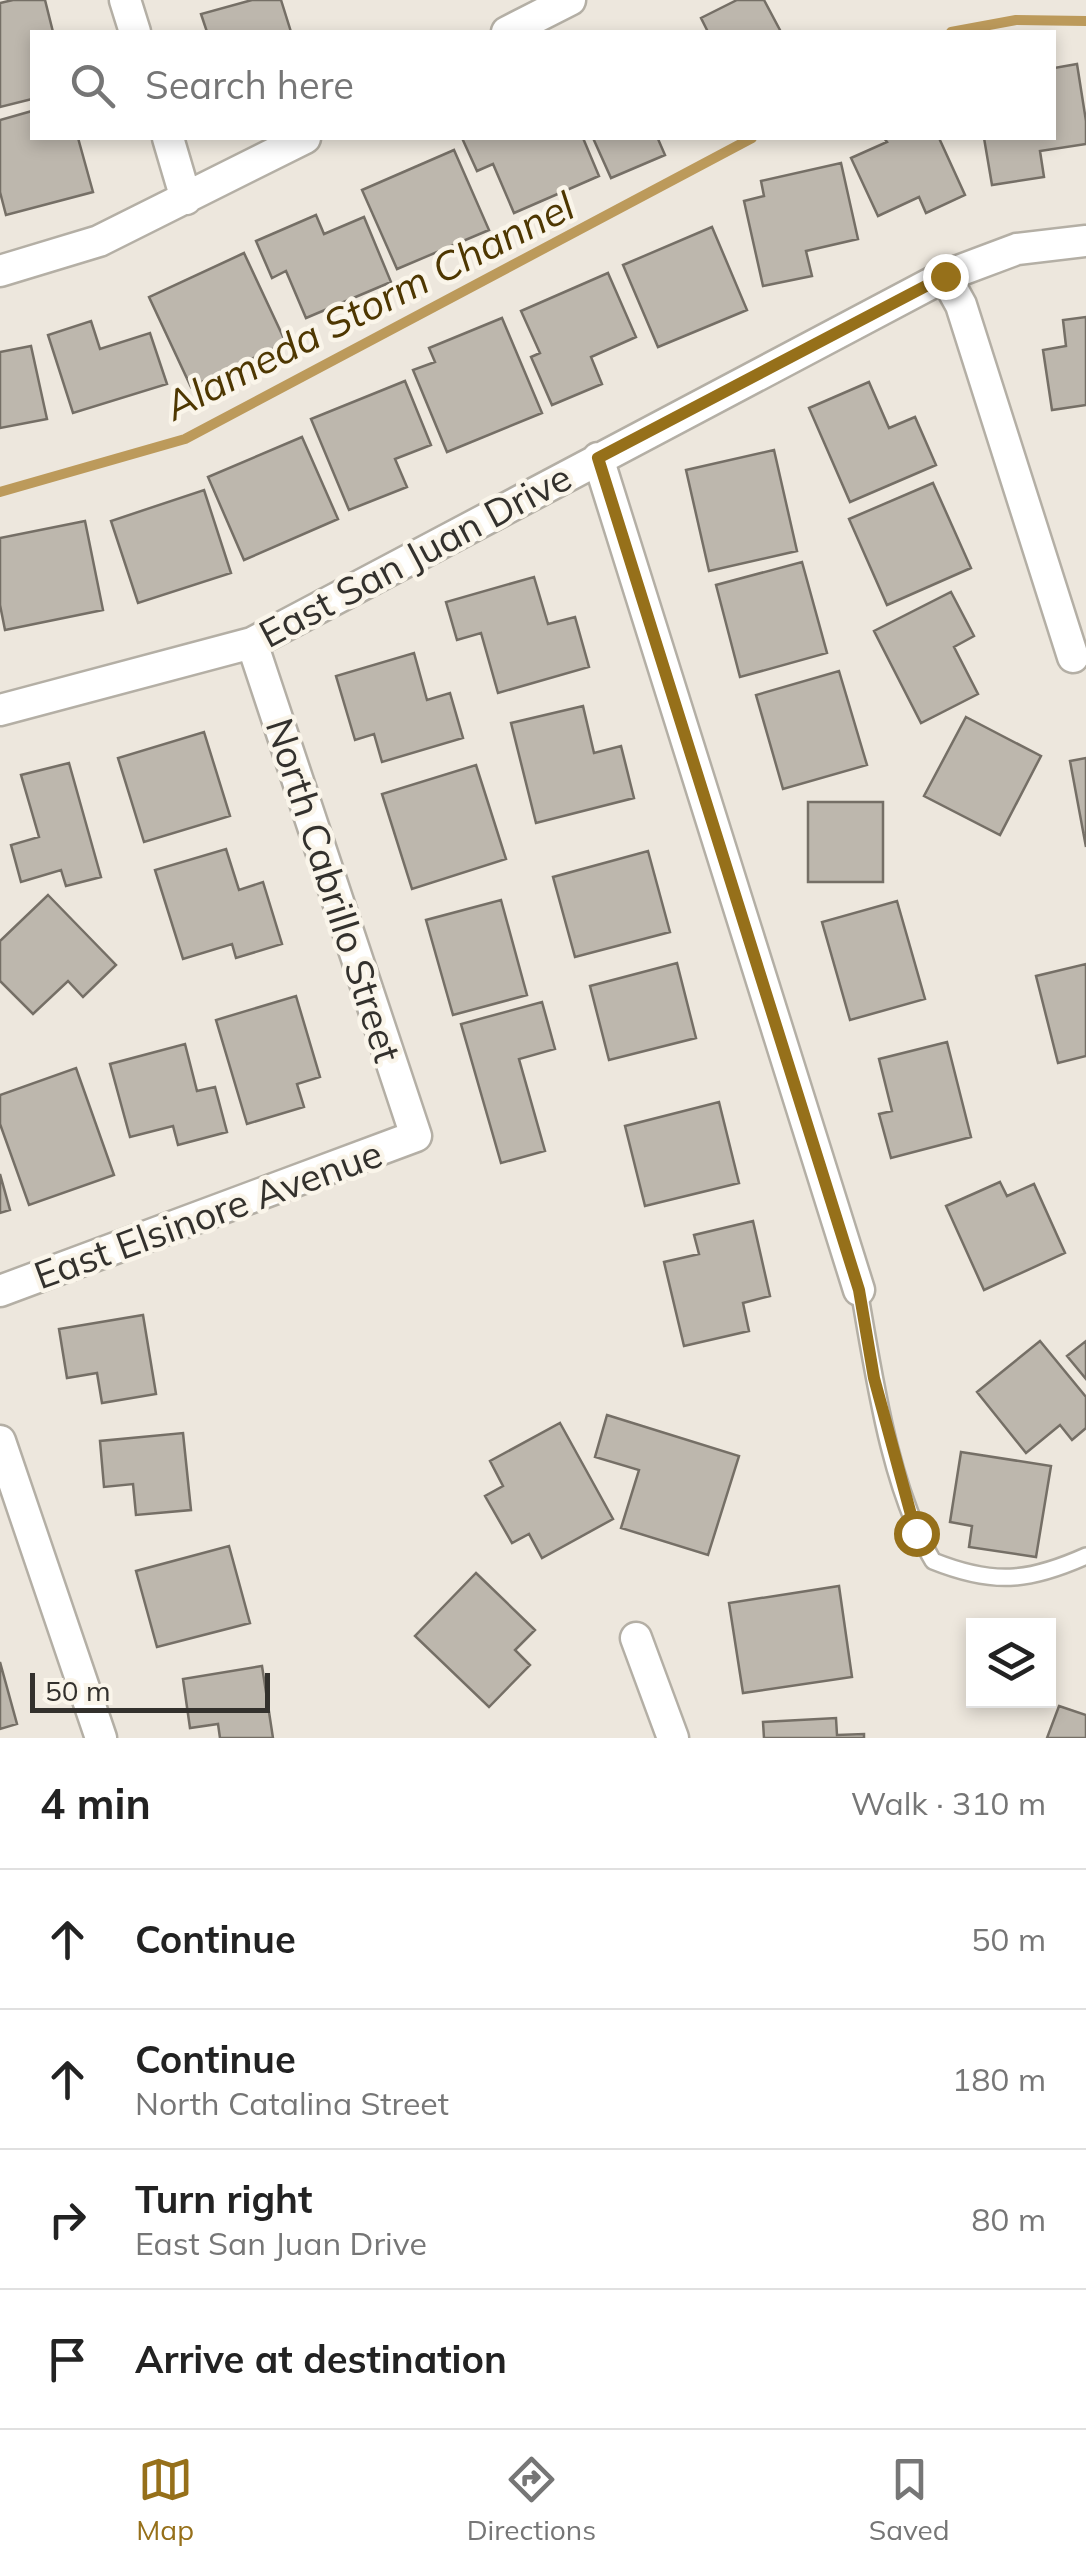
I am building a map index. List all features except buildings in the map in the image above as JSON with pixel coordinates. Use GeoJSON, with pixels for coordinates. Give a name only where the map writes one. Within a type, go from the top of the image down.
{"type":"FeatureCollection","features":[{"type":"Feature","properties":{"kind":"street"},"geometry":{"type":"LineString","coordinates":[[125,0],[134,30]]}},
{"type":"Feature","properties":{"kind":"street"},"geometry":{"type":"LineString","coordinates":[[512,30],[570,0]]}},
{"type":"Feature","properties":{"kind":"street"},"geometry":{"type":"LineString","coordinates":[[169,140],[186,199]]}},
{"type":"Feature","properties":{"kind":"street"},"geometry":{"type":"LineString","coordinates":[[0,271],[98,241],[300,140]]}},
{"type":"Feature","properties":{"kind":"street","name":"East San Juan Drive"},"geometry":{"type":"LineString","coordinates":[[0,710],[252,643],[945,276],[1017,249],[1086,241]]}},
{"type":"Feature","properties":{"kind":"street"},"geometry":{"type":"LineString","coordinates":[[945,276],[960,306],[1073,658]]}},
{"type":"Feature","properties":{"kind":"street"},"geometry":{"type":"LineString","coordinates":[[598,458],[859,1290]]}},
{"type":"Feature","properties":{"kind":"street","name":"North Cabrillo Street"},"geometry":{"type":"LineString","coordinates":[[252,643],[416,1136]]}},
{"type":"Feature","properties":{"kind":"street","name":"East Elsinore Avenue"},"geometry":{"type":"LineString","coordinates":[[0,1291],[416,1136]]}},
{"type":"Feature","properties":{"kind":"street"},"geometry":{"type":"LineString","coordinates":[[0,1441],[101,1738]]}},
{"type":"Feature","properties":{"kind":"street"},"geometry":{"type":"LineString","coordinates":[[636,1638],[673,1738]]}},
{"type":"Feature","properties":{"kind":"lane"},"geometry":{"type":"LineString","coordinates":[[859,1290],[874,1378],[899,1477],[916,1533],[933,1561],[1012,1580],[1050,1572],[1086,1556]]}},
{"type":"Feature","properties":{"kind":"waterway","name":"Alameda Storm Channel"},"geometry":{"type":"LineString","coordinates":[[962,30],[1016,20],[1086,21]]}},
{"type":"Feature","properties":{"kind":"waterway","name":"Alameda Storm Channel"},"geometry":{"type":"LineString","coordinates":[[0,492],[185,439],[748,140]]}},
{"type":"Feature","properties":{"kind":"route"},"geometry":{"type":"LineString","coordinates":[[916,1533],[874,1378],[859,1290],[598,458],[945,276]]}}]}
